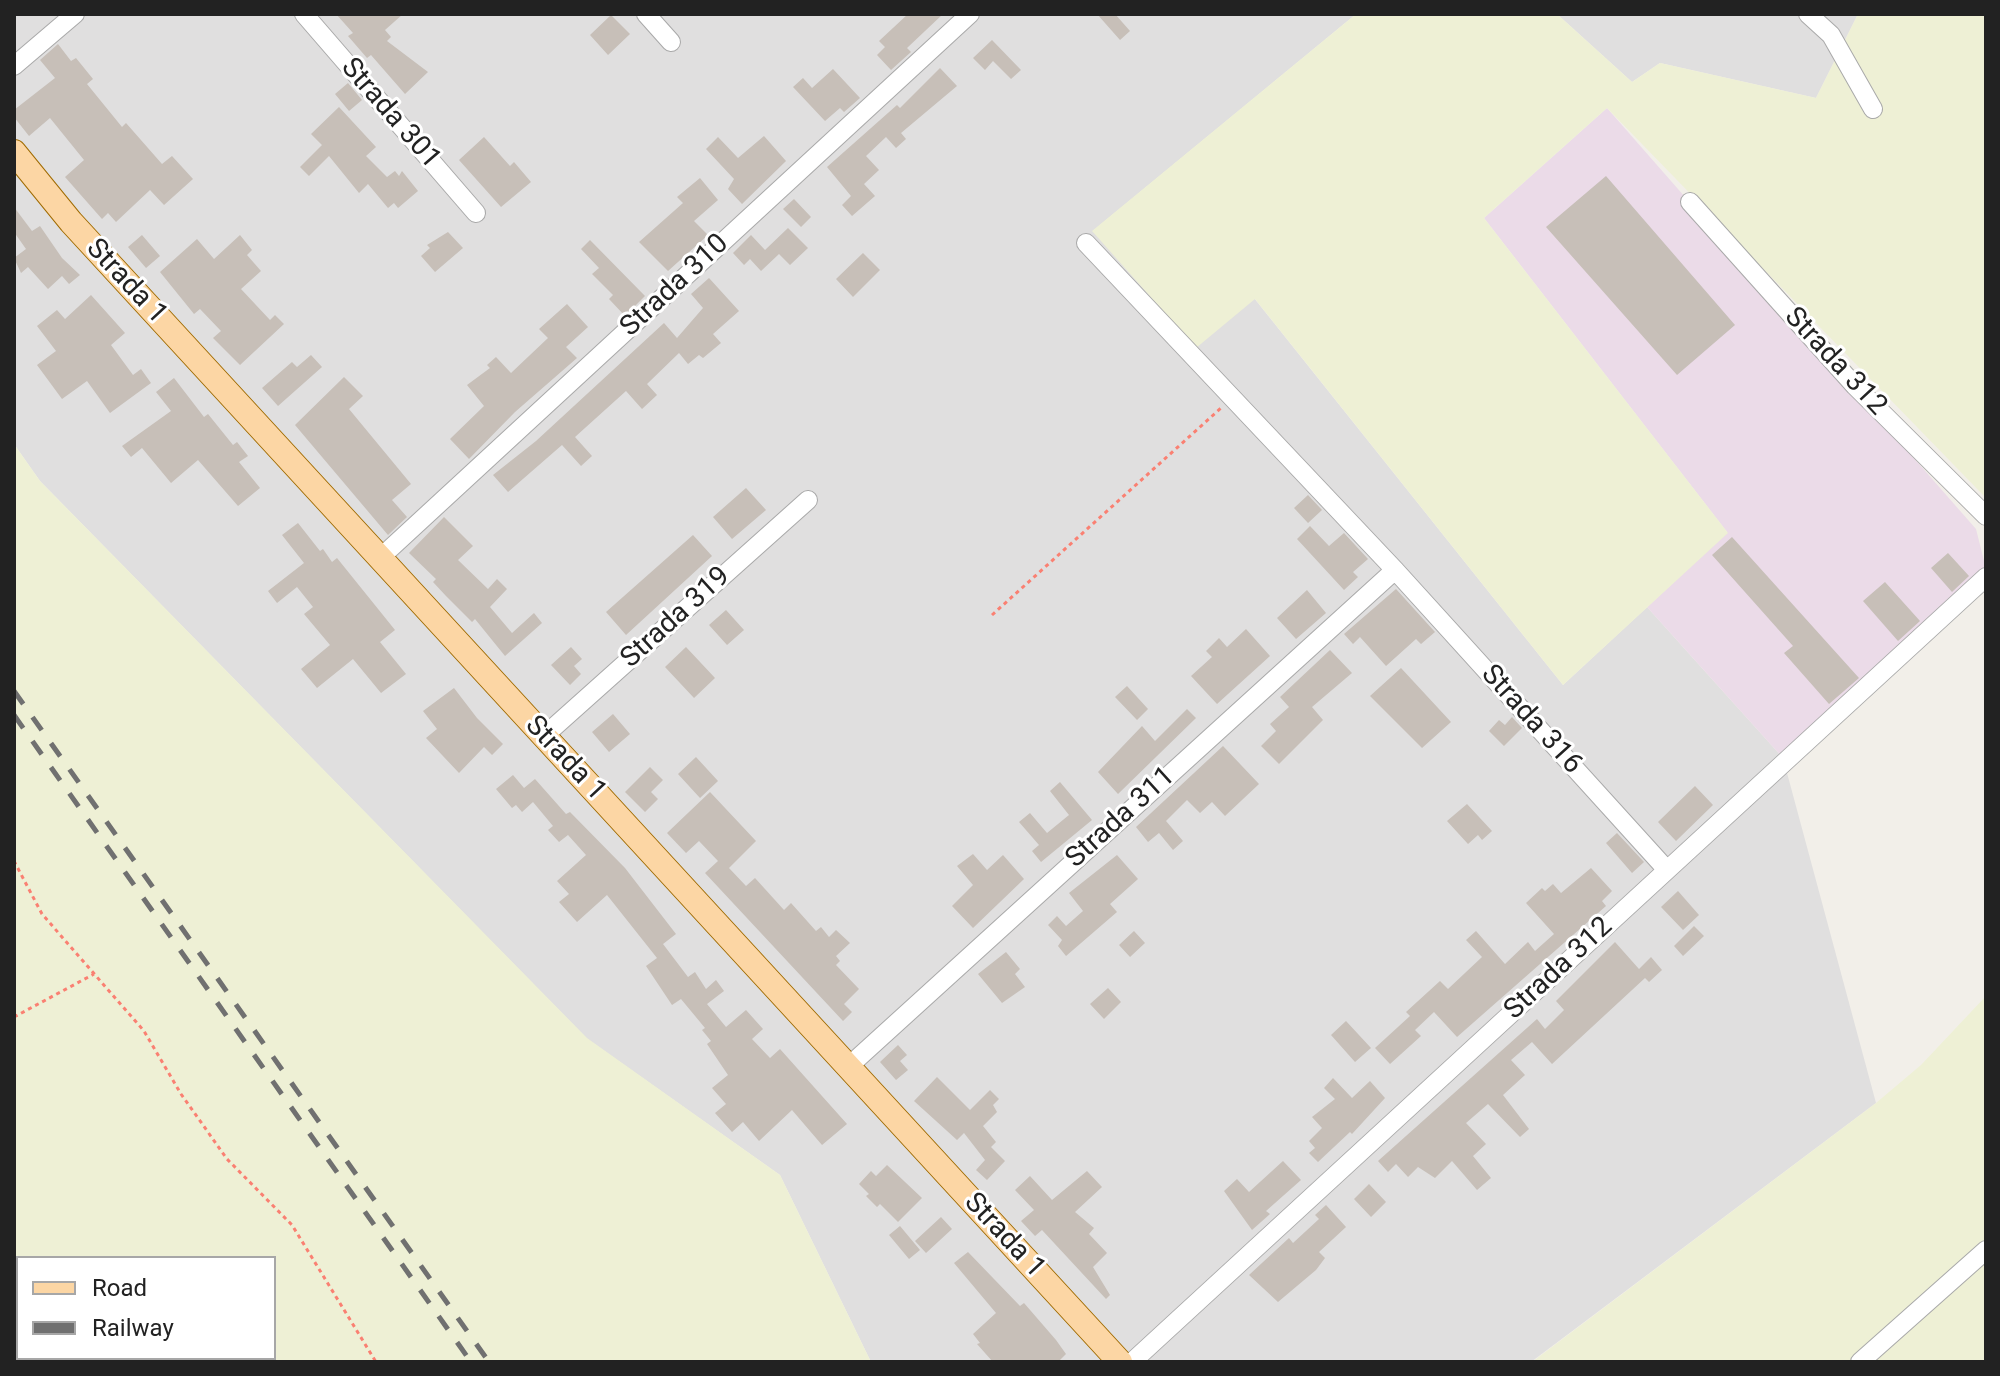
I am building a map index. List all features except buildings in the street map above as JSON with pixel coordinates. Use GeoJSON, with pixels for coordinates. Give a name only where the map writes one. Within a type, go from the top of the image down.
{"type":"FeatureCollection","features":[{"type":"Feature","properties":{"kind":"main road","name":"Strada 1"},"geometry":{"type":"LineString","coordinates":[[14,152],[71,222],[1120,1362]]}},
{"type":"Feature","properties":{"kind":"street"},"geometry":{"type":"LineString","coordinates":[[14,66],[75,14]]}},
{"type":"Feature","properties":{"kind":"street","name":"Strada 301"},"geometry":{"type":"LineString","coordinates":[[304,14],[476,213]]}},
{"type":"Feature","properties":{"kind":"street"},"geometry":{"type":"LineString","coordinates":[[646,14],[671,42]]}},
{"type":"Feature","properties":{"kind":"street","name":"Strada 310"},"geometry":{"type":"LineString","coordinates":[[380,558],[970,14]]}},
{"type":"Feature","properties":{"kind":"street"},"geometry":{"type":"LineString","coordinates":[[1808,14],[1831,35],[1873,109]]}},
{"type":"Feature","properties":{"kind":"street","name":"Strada 312"},"geometry":{"type":"LineString","coordinates":[[1690,202],[1855,386],[1986,516]]}},
{"type":"Feature","properties":{"kind":"street","name":"Strada 316"},"geometry":{"type":"LineString","coordinates":[[1086,243],[1395,570],[1667,870]]}},
{"type":"Feature","properties":{"kind":"street","name":"Strada 319"},"geometry":{"type":"LineString","coordinates":[[544,736],[808,500]]}},
{"type":"Feature","properties":{"kind":"street","name":"Strada 311"},"geometry":{"type":"LineString","coordinates":[[848,1067],[1395,570]]}},
{"type":"Feature","properties":{"kind":"street","name":"Strada 312"},"geometry":{"type":"LineString","coordinates":[[1132,1362],[1986,577]]}},
{"type":"Feature","properties":{"kind":"street"},"geometry":{"type":"LineString","coordinates":[[1860,1362],[1986,1250]]}},
{"type":"Feature","properties":{"kind":"path"},"geometry":{"type":"LineString","coordinates":[[992,615],[1233,398]]}},
{"type":"Feature","properties":{"kind":"path"},"geometry":{"type":"LineString","coordinates":[[14,861],[42,914],[144,1031],[181,1094],[227,1159],[292,1225],[376,1362]]}},
{"type":"Feature","properties":{"kind":"path"},"geometry":{"type":"LineString","coordinates":[[14,1017],[94,974]]}},
{"type":"Feature","properties":{"kind":"shaded area"},"geometry":{"type":"Polygon","coordinates":[[[14,14],[1356,14],[1093,231],[1254,298],[1563,685],[1647,607],[1783,758],[1876,1103],[1531,1362],[871,1362],[780,1175],[587,1039],[40,481],[14,444],[14,14]]]}},
{"type":"Feature","properties":{"kind":"shaded area"},"geometry":{"type":"Polygon","coordinates":[[[1557,14],[1858,14],[1816,98],[1660,63],[1632,82],[1557,14]]]}},
{"type":"Feature","properties":{"kind":"shaded area"},"geometry":{"type":"Polygon","coordinates":[[[1607,108],[1976,529],[1986,569],[1783,758],[1647,607],[1727,532],[1484,218],[1607,108]]]}},
{"type":"Feature","properties":{"kind":"green space"},"geometry":{"type":"Polygon","coordinates":[[[1356,14],[1557,14],[1632,82],[1660,63],[1816,98],[1858,14],[1986,14],[1986,498],[1607,108],[1484,218],[1728,533],[1563,685],[1255,299],[1196,348],[1092,231],[1356,14]]]}},
{"type":"Feature","properties":{"kind":"green space"},"geometry":{"type":"Polygon","coordinates":[[[14,444],[40,481],[587,1038],[780,1175],[871,1362],[14,1362],[14,444]]]}},
{"type":"Feature","properties":{"kind":"green space"},"geometry":{"type":"Polygon","coordinates":[[[1986,996],[1986,1362],[1532,1362],[1876,1103],[1921,1065],[1986,996]]]}},
{"type":"Feature","properties":{"kind":"railway"},"geometry":{"type":"LineString","coordinates":[[14,691],[489,1362]]}},
{"type":"Feature","properties":{"kind":"railway"},"geometry":{"type":"LineString","coordinates":[[14,715],[471,1362]]}}]}
